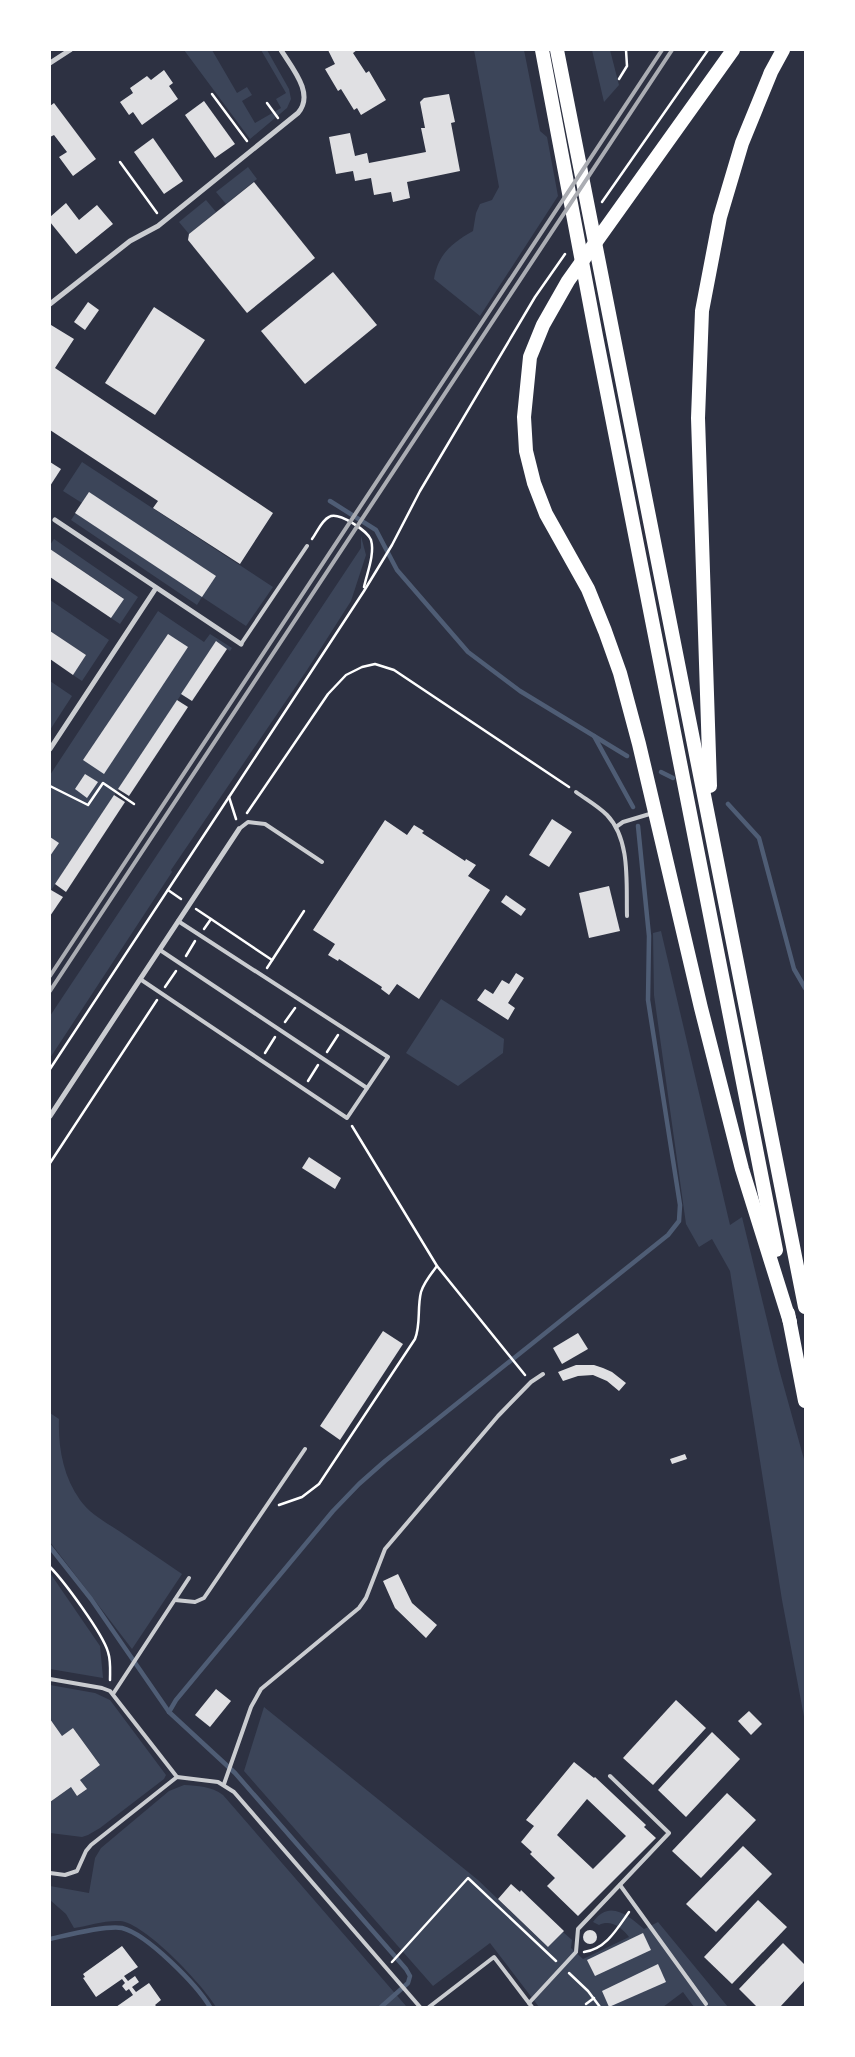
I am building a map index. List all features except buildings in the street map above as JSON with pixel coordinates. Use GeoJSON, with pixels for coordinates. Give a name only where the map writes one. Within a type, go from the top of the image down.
{"type":"FeatureCollection","features":[{"type":"Feature","properties":{"kind":"highway"},"geometry":{"type":"LineString","coordinates":[[542,50],[596,336],[805,1401]]}},
{"type":"Feature","properties":{"kind":"highway"},"geometry":{"type":"LineString","coordinates":[[558,50],[609,318],[805,1307]]}},
{"type":"Feature","properties":{"kind":"highway"},"geometry":{"type":"LineString","coordinates":[[733,50],[568,281],[543,325],[530,357],[524,417],[526,451],[534,484],[546,514],[588,589],[606,631],[622,682],[656,813],[701,1008],[742,1169],[790,1322]]}},
{"type":"Feature","properties":{"kind":"highway"},"geometry":{"type":"LineString","coordinates":[[711,827],[698,418],[702,310],[720,217],[742,143],[771,72],[783,50]]}},
{"type":"Feature","properties":{"kind":"street"},"geometry":{"type":"LineString","coordinates":[[50,63],[70,50]]}},
{"type":"Feature","properties":{"kind":"street"},"geometry":{"type":"LineString","coordinates":[[50,304],[130,241],[163,222],[298,113],[305,102],[302,86],[281,50]]}},
{"type":"Feature","properties":{"kind":"street"},"geometry":{"type":"LineString","coordinates":[[55,520],[241,644]]}},
{"type":"Feature","properties":{"kind":"street"},"geometry":{"type":"LineString","coordinates":[[50,749],[156,588]]}},
{"type":"Feature","properties":{"kind":"street"},"geometry":{"type":"LineString","coordinates":[[50,1116],[239,829]]}},
{"type":"Feature","properties":{"kind":"lane"},"geometry":{"type":"LineString","coordinates":[[241,644],[307,546]]}},
{"type":"Feature","properties":{"kind":"lane"},"geometry":{"type":"LineString","coordinates":[[576,792],[598,808],[616,827],[624,852],[627,916]]}},
{"type":"Feature","properties":{"kind":"lane"},"geometry":{"type":"LineString","coordinates":[[616,827],[623,822],[656,813]]}},
{"type":"Feature","properties":{"kind":"lane"},"geometry":{"type":"LineString","coordinates":[[239,829],[248,822],[265,824],[322,862]]}},
{"type":"Feature","properties":{"kind":"lane"},"geometry":{"type":"LineString","coordinates":[[140,979],[347,1118],[388,1057],[178,922]]}},
{"type":"Feature","properties":{"kind":"lane"},"geometry":{"type":"LineString","coordinates":[[160,950],[367,1088]]}},
{"type":"Feature","properties":{"kind":"lane"},"geometry":{"type":"LineString","coordinates":[[224,1784],[251,1708],[261,1689],[359,1608],[366,1598],[385,1549],[498,1416],[531,1382],[543,1374]]}},
{"type":"Feature","properties":{"kind":"lane"},"geometry":{"type":"LineString","coordinates":[[175,1600],[195,1602],[204,1598],[305,1449]]}},
{"type":"Feature","properties":{"kind":"lane"},"geometry":{"type":"LineString","coordinates":[[112,1693],[188,1578]]}},
{"type":"Feature","properties":{"kind":"lane"},"geometry":{"type":"LineString","coordinates":[[50,1679],[102,1688],[112,1693],[177,1776],[224,1784],[234,1792],[420,2007]]}},
{"type":"Feature","properties":{"kind":"lane"},"geometry":{"type":"LineString","coordinates":[[50,1873],[65,1875],[77,1871],[86,1851],[91,1845],[177,1776]]}},
{"type":"Feature","properties":{"kind":"lane"},"geometry":{"type":"LineString","coordinates":[[429,2007],[494,1957],[531,2005],[576,1952],[578,1928],[669,1833],[610,1776]]}},
{"type":"Feature","properties":{"kind":"lane"},"geometry":{"type":"LineString","coordinates":[[620,1886],[706,2004]]}},
{"type":"Feature","properties":{"kind":"path"},"geometry":{"type":"LineString","coordinates":[[619,79],[627,66],[626,50]]}},
{"type":"Feature","properties":{"kind":"path"},"geometry":{"type":"LineString","coordinates":[[212,94],[253,150]]}},
{"type":"Feature","properties":{"kind":"path"},"geometry":{"type":"LineString","coordinates":[[267,103],[284,125]]}},
{"type":"Feature","properties":{"kind":"path"},"geometry":{"type":"LineString","coordinates":[[120,162],[163,222]]}},
{"type":"Feature","properties":{"kind":"path"},"geometry":{"type":"LineString","coordinates":[[307,546],[326,519],[334,515],[366,532],[371,541],[372,551],[364,591]]}},
{"type":"Feature","properties":{"kind":"path"},"geometry":{"type":"LineString","coordinates":[[50,1069],[364,591],[392,545]]}},
{"type":"Feature","properties":{"kind":"path"},"geometry":{"type":"LineString","coordinates":[[239,829],[252,804],[328,694],[346,675],[362,667],[375,664],[394,670],[576,792]]}},
{"type":"Feature","properties":{"kind":"path"},"geometry":{"type":"LineString","coordinates":[[50,786],[88,805],[103,783],[134,804]]}},
{"type":"Feature","properties":{"kind":"path"},"geometry":{"type":"LineString","coordinates":[[229,797],[239,829]]}},
{"type":"Feature","properties":{"kind":"path"},"geometry":{"type":"LineString","coordinates":[[168,890],[272,960]]}},
{"type":"Feature","properties":{"kind":"path"},"geometry":{"type":"LineString","coordinates":[[262,976],[304,911]]}},
{"type":"Feature","properties":{"kind":"path"},"geometry":{"type":"LineString","coordinates":[[50,1163],[211,919]]}},
{"type":"Feature","properties":{"kind":"path"},"geometry":{"type":"LineString","coordinates":[[347,1118],[438,1266],[531,1382]]}},
{"type":"Feature","properties":{"kind":"path"},"geometry":{"type":"LineString","coordinates":[[263,1510],[302,1496],[319,1484],[415,1339],[418,1331],[421,1294],[425,1283],[438,1266]]}},
{"type":"Feature","properties":{"kind":"path"},"geometry":{"type":"LineString","coordinates":[[50,1567],[104,1641],[109,1659],[112,1693]]}},
{"type":"Feature","properties":{"kind":"path"},"geometry":{"type":"LineString","coordinates":[[392,1962],[468,1878],[563,1967],[594,1998],[600,2007]]}},
{"type":"Feature","properties":{"kind":"path"},"geometry":{"type":"LineString","coordinates":[[576,1952],[602,1946],[614,1934],[634,1905]]}},
{"type":"Feature","properties":{"kind":"path"},"geometry":{"type":"LineString","coordinates":[[586,2004],[594,1998]]}},
{"type":"Feature","properties":{"kind":"shaded area"},"geometry":{"type":"Polygon","coordinates":[[[184,50],[212,50],[237,93],[247,87],[252,95],[242,101],[255,123],[281,108],[276,99],[286,93],[261,50],[267,50],[289,89],[291,99],[287,108],[250,139],[184,50]]]}},
{"type":"Feature","properties":{"kind":"shaded area"},"geometry":{"type":"Polygon","coordinates":[[[474,50],[524,50],[540,131],[547,137],[558,196],[480,316],[434,279],[439,263],[447,250],[473,231],[476,213],[480,204],[492,200],[499,187],[474,50]]]}},
{"type":"Feature","properties":{"kind":"shaded area"},"geometry":{"type":"Polygon","coordinates":[[[592,50],[610,50],[619,85],[604,102],[592,50]]]}},
{"type":"Feature","properties":{"kind":"shaded area"},"geometry":{"type":"Polygon","coordinates":[[[248,167],[257,179],[226,204],[216,192],[248,167]]]}},
{"type":"Feature","properties":{"kind":"shaded area"},"geometry":{"type":"Polygon","coordinates":[[[206,200],[216,212],[189,234],[179,222],[206,200]]]}},
{"type":"Feature","properties":{"kind":"shaded area"},"geometry":{"type":"Polygon","coordinates":[[[82,462],[273,587],[246,626],[202,597],[197,605],[71,520],[89,493],[82,503],[63,491],[82,462]]]}},
{"type":"Feature","properties":{"kind":"shaded area"},"geometry":{"type":"Polygon","coordinates":[[[361,536],[366,555],[351,601],[307,670],[171,870],[172,872],[50,1058],[50,1016],[361,548],[361,536]]]}},
{"type":"Feature","properties":{"kind":"shaded area"},"geometry":{"type":"Polygon","coordinates":[[[54,539],[138,597],[120,624],[111,618],[123,598],[50,549],[54,539]]]}},
{"type":"Feature","properties":{"kind":"shaded area"},"geometry":{"type":"Polygon","coordinates":[[[50,600],[109,640],[82,681],[73,675],[86,655],[50,631],[50,600]]]}},
{"type":"Feature","properties":{"kind":"shaded area"},"geometry":{"type":"Polygon","coordinates":[[[158,611],[204,642],[210,634],[232,648],[230,651],[216,642],[50,892],[50,775],[158,611]]]}},
{"type":"Feature","properties":{"kind":"shaded area"},"geometry":{"type":"Polygon","coordinates":[[[50,681],[72,696],[50,730],[50,681]]]}},
{"type":"Feature","properties":{"kind":"shaded area"},"geometry":{"type":"Polygon","coordinates":[[[661,931],[730,1225],[742,1217],[779,1369],[805,1463],[805,1722],[782,1600],[730,1271],[712,1239],[699,1247],[686,1224],[654,995],[653,933],[661,931]]]}},
{"type":"Feature","properties":{"kind":"shaded area"},"geometry":{"type":"Polygon","coordinates":[[[441,999],[504,1039],[503,1053],[458,1086],[406,1053],[441,999]]]}},
{"type":"Feature","properties":{"kind":"shaded area"},"geometry":{"type":"Polygon","coordinates":[[[50,1413],[59,1419],[59,1440],[63,1461],[69,1481],[84,1505],[98,1517],[182,1574],[132,1649],[50,1542],[50,1413]]]}},
{"type":"Feature","properties":{"kind":"shaded area"},"geometry":{"type":"Polygon","coordinates":[[[50,1573],[100,1646],[103,1678],[50,1669],[50,1573]]]}},
{"type":"Feature","properties":{"kind":"shaded area"},"geometry":{"type":"Polygon","coordinates":[[[50,1685],[95,1693],[110,1700],[166,1775],[164,1779],[100,1828],[82,1837],[50,1833],[50,1802],[71,1787],[77,1796],[86,1790],[80,1780],[100,1765],[73,1728],[62,1736],[50,1719],[50,1685]]]}},
{"type":"Feature","properties":{"kind":"shaded area"},"geometry":{"type":"Polygon","coordinates":[[[264,1707],[478,1880],[548,1947],[563,1932],[572,1940],[571,1948],[583,1959],[629,1937],[616,1925],[603,1923],[599,1925],[593,1922],[605,1911],[612,1910],[625,1915],[644,1929],[658,1922],[728,2007],[694,2007],[683,1992],[663,2007],[539,2007],[490,1943],[433,1986],[244,1771],[264,1707]]]}},
{"type":"Feature","properties":{"kind":"shaded area"},"geometry":{"type":"Polygon","coordinates":[[[184,1785],[209,1788],[223,1795],[406,2006],[216,2007],[187,1971],[172,1956],[144,1932],[131,1924],[114,1921],[74,1928],[66,1914],[50,1900],[50,1886],[89,1893],[95,1858],[101,1848],[169,1791],[184,1785]]]}},
{"type":"Feature","properties":{"kind":"waterway"},"geometry":{"type":"LineString","coordinates":[[330,501],[376,530],[397,570],[468,652],[520,691],[627,756]]}},
{"type":"Feature","properties":{"kind":"waterway"},"geometry":{"type":"LineString","coordinates":[[594,736],[633,807]]}},
{"type":"Feature","properties":{"kind":"waterway"},"geometry":{"type":"LineString","coordinates":[[661,772],[673,778]]}},
{"type":"Feature","properties":{"kind":"waterway"},"geometry":{"type":"LineString","coordinates":[[728,804],[759,838],[794,969],[805,988]]}},
{"type":"Feature","properties":{"kind":"waterway"},"geometry":{"type":"LineString","coordinates":[[169,1712],[176,1700],[333,1511],[359,1484],[385,1461],[668,1235],[679,1221],[680,1205],[648,1000],[649,936],[638,826]]}},
{"type":"Feature","properties":{"kind":"waterway"},"geometry":{"type":"LineString","coordinates":[[50,1547],[91,1599],[169,1712],[235,1773],[406,1969],[410,1976],[408,1983],[381,2007]]}},
{"type":"Feature","properties":{"kind":"waterway"},"geometry":{"type":"LineString","coordinates":[[50,1939],[115,1927],[132,1932],[157,1950],[183,1974],[210,2007]]}},
{"type":"Feature","properties":{"kind":"railway"},"geometry":{"type":"LineString","coordinates":[[50,976],[662,50]]}},
{"type":"Feature","properties":{"kind":"railway"},"geometry":{"type":"LineString","coordinates":[[50,991],[672,50]]}}]}
